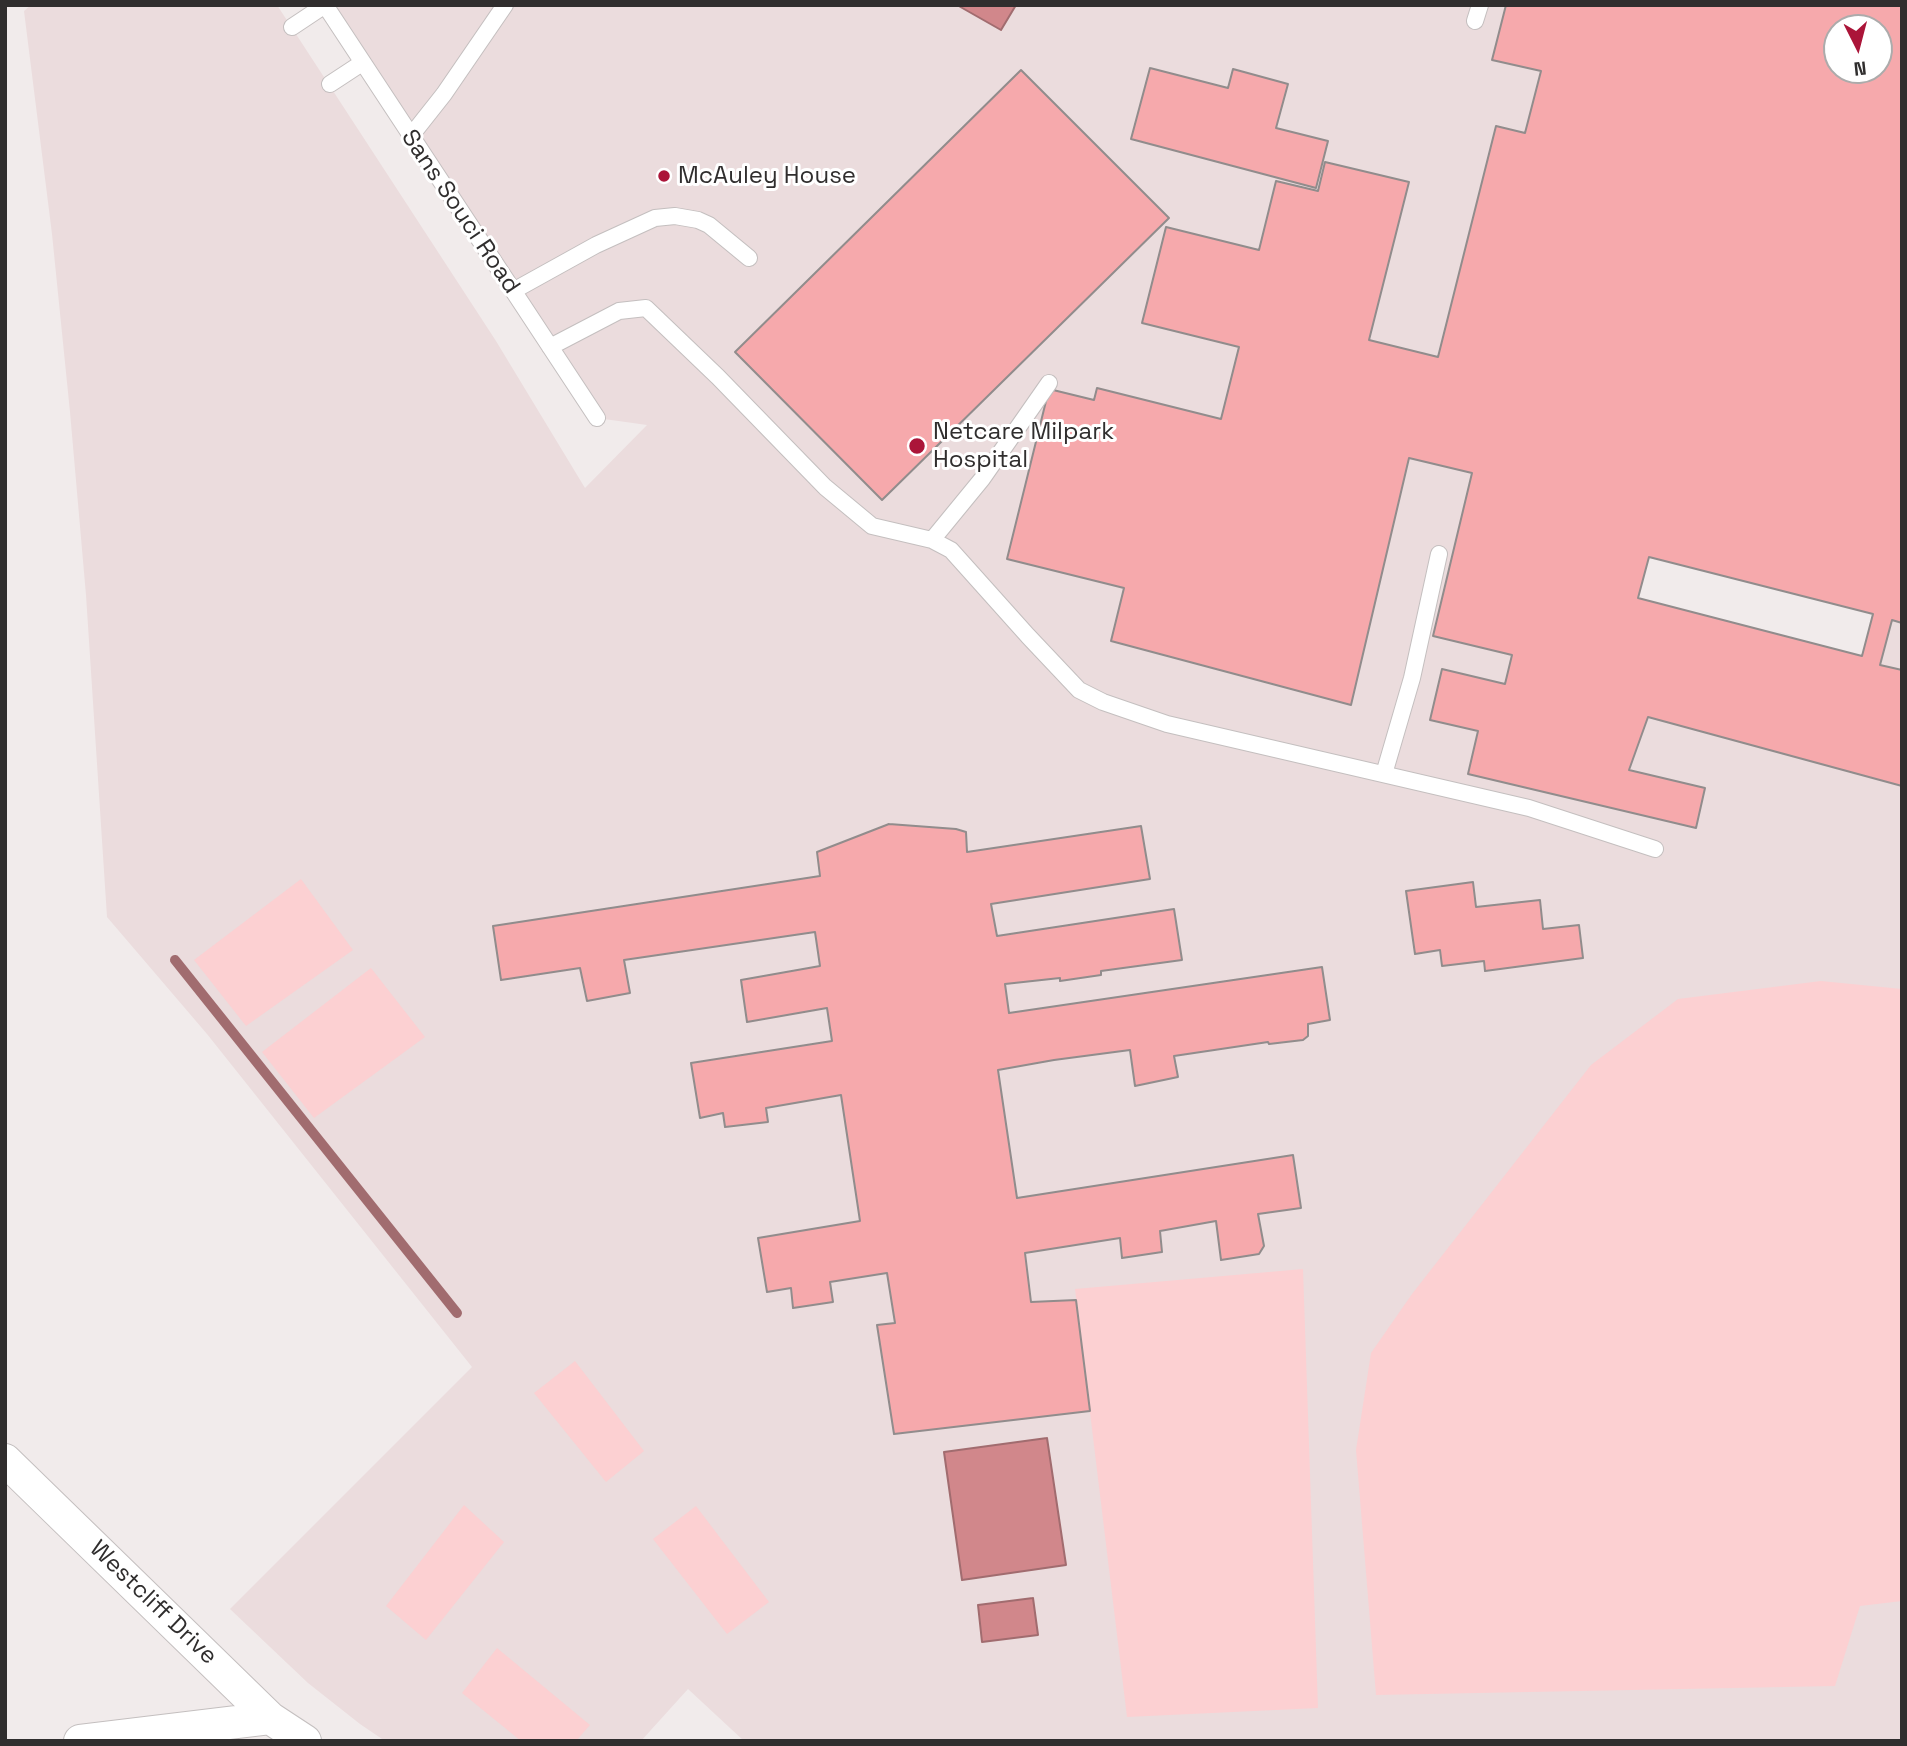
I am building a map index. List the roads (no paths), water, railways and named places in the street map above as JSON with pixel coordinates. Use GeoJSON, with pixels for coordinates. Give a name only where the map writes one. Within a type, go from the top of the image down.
{"type":"FeatureCollection","features":[{"type":"Feature","properties":{"kind":"street","name":"Westcliff Drive"},"geometry":{"type":"LineString","coordinates":[[5,1460],[270,1718],[304,1741]]}},
{"type":"Feature","properties":{"kind":"street"},"geometry":{"type":"LineString","coordinates":[[80,1741],[270,1718]]}},
{"type":"Feature","properties":{"kind":"lane"},"geometry":{"type":"LineString","coordinates":[[292,27],[325,5]]}},
{"type":"Feature","properties":{"kind":"lane","name":"Sans Souci Road"},"geometry":{"type":"LineString","coordinates":[[325,5],[597,418]]}},
{"type":"Feature","properties":{"kind":"lane"},"geometry":{"type":"LineString","coordinates":[[410,137],[444,94],[505,5]]}},
{"type":"Feature","properties":{"kind":"lane"},"geometry":{"type":"LineString","coordinates":[[1475,21],[1480,5]]}},
{"type":"Feature","properties":{"kind":"lane"},"geometry":{"type":"LineString","coordinates":[[330,84],[362,62]]}},
{"type":"Feature","properties":{"kind":"lane"},"geometry":{"type":"LineString","coordinates":[[513,291],[606,240],[655,218],[675,216],[698,220],[709,225],[749,258]]}},
{"type":"Feature","properties":{"kind":"lane"},"geometry":{"type":"LineString","coordinates":[[550,347],[619,311],[646,308],[718,377],[825,487],[872,526],[932,540],[951,550],[1079,690],[1103,702],[1167,724],[1529,808],[1655,849]]}},
{"type":"Feature","properties":{"kind":"lane"},"geometry":{"type":"LineString","coordinates":[[932,540],[982,479],[1049,383]]}},
{"type":"Feature","properties":{"kind":"lane"},"geometry":{"type":"LineString","coordinates":[[1384,774],[1412,678],[1439,554]]}},
{"type":"Feature","properties":{"kind":"waterway"},"geometry":{"type":"LineString","coordinates":[[175,960],[457,1313]]}},
{"type":"Feature","properties":{"kind":"place","name":"McAuley House"},"geometry":{"type":"Point","coordinates":[664,176]}},
{"type":"Feature","properties":{"kind":"place","name":"Netcare Milpark Hospital"},"geometry":{"type":"Point","coordinates":[917,446]}}]}
